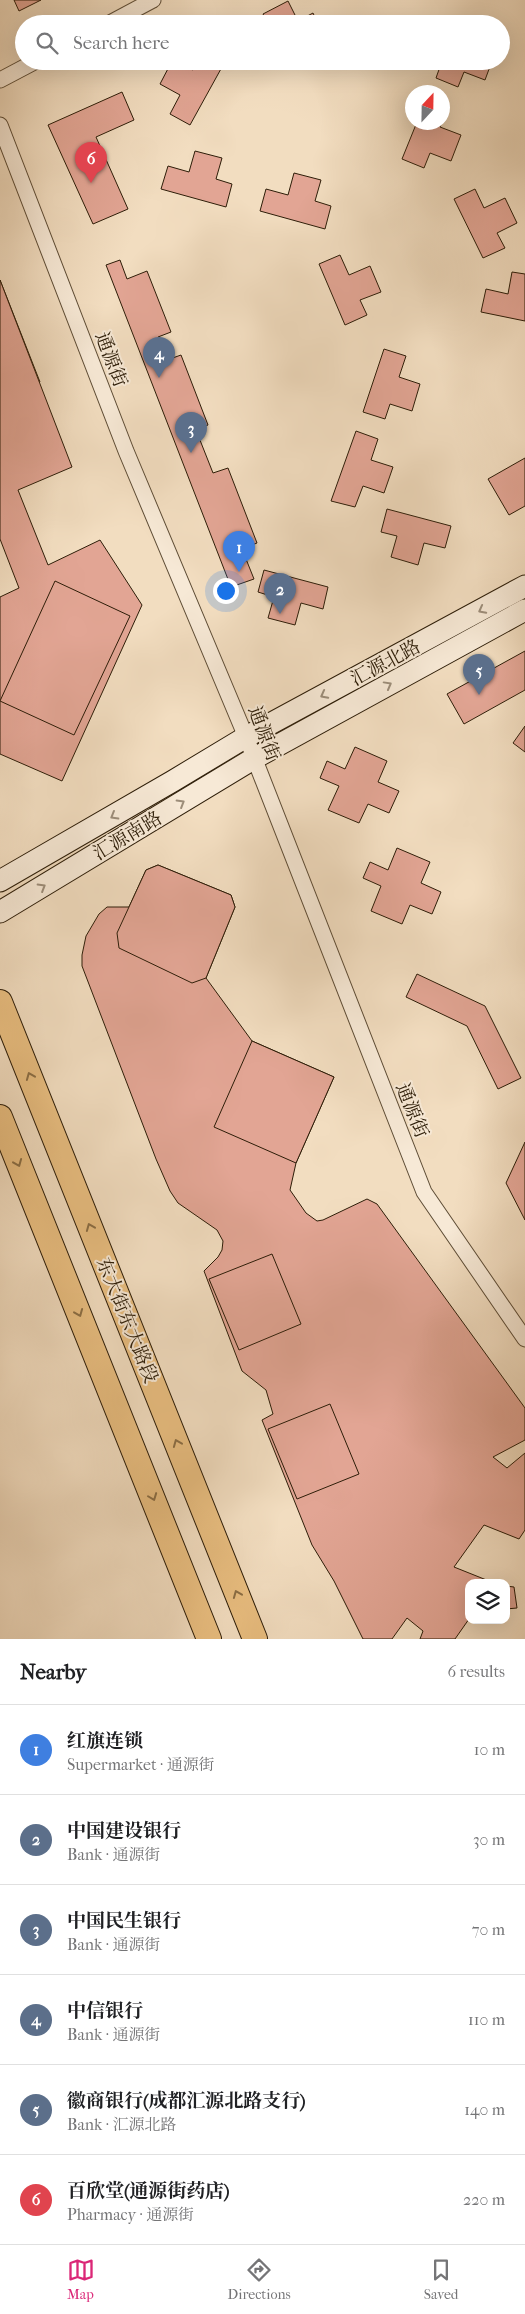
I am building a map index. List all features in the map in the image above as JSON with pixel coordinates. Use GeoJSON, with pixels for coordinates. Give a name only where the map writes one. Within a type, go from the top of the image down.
{"type":"FeatureCollection","features":[{"type":"Feature","properties":{"kind":"main road","name":"东大街东大路段"},"geometry":{"type":"LineString","coordinates":[[0,1002],[255,1639]]}},
{"type":"Feature","properties":{"kind":"main road"},"geometry":{"type":"LineString","coordinates":[[0,1118],[208,1639]]}},
{"type":"Feature","properties":{"kind":"street"},"geometry":{"type":"LineString","coordinates":[[125,15],[153,0]]}},
{"type":"Feature","properties":{"kind":"street"},"geometry":{"type":"LineString","coordinates":[[0,80],[19,70]]}},
{"type":"Feature","properties":{"kind":"street","name":"通源街"},"geometry":{"type":"LineString","coordinates":[[0,125],[126,451],[246,737],[424,1192],[525,1338]]}},
{"type":"Feature","properties":{"kind":"street","name":"汇源北路"},"geometry":{"type":"LineString","coordinates":[[246,737],[525,586]]}},
{"type":"Feature","properties":{"kind":"street","name":"汇源北路"},"geometry":{"type":"LineString","coordinates":[[253,759],[525,610]]}},
{"type":"Feature","properties":{"kind":"street","name":"汇源南路"},"geometry":{"type":"LineString","coordinates":[[0,881],[174,781],[246,737]]}},
{"type":"Feature","properties":{"kind":"street","name":"汇源南路"},"geometry":{"type":"LineString","coordinates":[[0,912],[253,759]]}},
{"type":"Feature","properties":{"kind":"building"},"geometry":{"type":"Polygon","coordinates":[[[14,0],[41,0],[19,11],[14,0]]]}},
{"type":"Feature","properties":{"kind":"building"},"geometry":{"type":"Polygon","coordinates":[[[288,1],[295,15],[264,15],[288,1]]]}},
{"type":"Feature","properties":{"kind":"building"},"geometry":{"type":"Polygon","coordinates":[[[167,70],[220,70],[190,125],[170,114],[180,95],[160,84],[167,70]]]}},
{"type":"Feature","properties":{"kind":"building"},"geometry":{"type":"Polygon","coordinates":[[[439,70],[489,70],[485,80],[464,72],[458,87],[436,78],[439,70]]]}},
{"type":"Feature","properties":{"kind":"building"},"geometry":{"type":"Polygon","coordinates":[[[122,92],[134,120],[96,137],[128,209],[93,224],[48,125],[122,92]]]}},
{"type":"Feature","properties":{"kind":"building"},"geometry":{"type":"Polygon","coordinates":[[[414,130],[448,130],[461,135],[451,161],[430,153],[424,168],[402,159],[414,130]]]}},
{"type":"Feature","properties":{"kind":"building"},"geometry":{"type":"Polygon","coordinates":[[[195,151],[222,158],[216,179],[232,184],[226,207],[161,189],[168,166],[189,172],[195,151]]]}},
{"type":"Feature","properties":{"kind":"building"},"geometry":{"type":"Polygon","coordinates":[[[294,173],[321,180],[315,201],[331,206],[325,229],[260,211],[266,189],[288,195],[294,173]]]}},
{"type":"Feature","properties":{"kind":"building"},"geometry":{"type":"Polygon","coordinates":[[[475,189],[484,208],[505,198],[517,223],[497,233],[505,248],[483,258],[454,199],[475,189]]]}},
{"type":"Feature","properties":{"kind":"building"},"geometry":{"type":"Polygon","coordinates":[[[340,255],[349,275],[370,266],[381,292],[360,300],[367,315],[345,325],[319,264],[340,255]]]}},
{"type":"Feature","properties":{"kind":"building"},"geometry":{"type":"Polygon","coordinates":[[[120,260],[127,279],[147,271],[171,332],[158,337],[167,360],[181,355],[208,425],[196,430],[213,473],[228,468],[257,543],[242,549],[254,579],[231,587],[106,265],[120,260]]]}},
{"type":"Feature","properties":{"kind":"building"},"geometry":{"type":"Polygon","coordinates":[[[512,272],[525,274],[525,321],[481,312],[486,289],[508,294],[512,272]]]}},
{"type":"Feature","properties":{"kind":"building"},"geometry":{"type":"Polygon","coordinates":[[[0,280],[40,382],[0,398],[0,280]]]}},
{"type":"Feature","properties":{"kind":"building"},"geometry":{"type":"Polygon","coordinates":[[[0,280],[72,467],[18,490],[48,565],[100,540],[142,605],[62,781],[0,754],[0,597],[19,588],[0,539],[0,280]]]}},
{"type":"Feature","properties":{"kind":"building"},"geometry":{"type":"Polygon","coordinates":[[[384,349],[406,356],[399,377],[420,384],[412,411],[390,404],[385,419],[363,412],[384,349]]]}},
{"type":"Feature","properties":{"kind":"building"},"geometry":{"type":"Polygon","coordinates":[[[356,431],[378,439],[371,460],[393,467],[384,493],[363,486],[355,507],[331,501],[356,431]]]}},
{"type":"Feature","properties":{"kind":"building"},"geometry":{"type":"Polygon","coordinates":[[[525,458],[525,506],[509,515],[488,479],[525,458]]]}},
{"type":"Feature","properties":{"kind":"building"},"geometry":{"type":"Polygon","coordinates":[[[387,509],[451,526],[445,548],[424,543],[418,565],[391,557],[397,536],[381,532],[387,509]]]}},
{"type":"Feature","properties":{"kind":"building"},"geometry":{"type":"Polygon","coordinates":[[[264,570],[328,587],[323,609],[301,603],[295,625],[268,618],[274,597],[258,592],[264,570]]]}},
{"type":"Feature","properties":{"kind":"building"},"geometry":{"type":"Polygon","coordinates":[[[55,581],[130,616],[74,735],[0,701],[55,581]]]}},
{"type":"Feature","properties":{"kind":"building"},"geometry":{"type":"Polygon","coordinates":[[[525,651],[525,690],[464,724],[447,694],[525,651]]]}},
{"type":"Feature","properties":{"kind":"building"},"geometry":{"type":"Polygon","coordinates":[[[525,726],[525,752],[513,743],[525,726]]]}},
{"type":"Feature","properties":{"kind":"building"},"geometry":{"type":"Polygon","coordinates":[[[355,747],[387,761],[378,782],[399,791],[389,813],[368,804],[359,823],[328,810],[339,786],[320,778],[327,761],[345,769],[355,747]]]}},
{"type":"Feature","properties":{"kind":"building"},"geometry":{"type":"Polygon","coordinates":[[[397,848],[430,862],[421,883],[441,892],[432,914],[410,905],[402,924],[371,911],[381,886],[363,878],[370,862],[388,870],[397,848]]]}},
{"type":"Feature","properties":{"kind":"building"},"geometry":{"type":"Polygon","coordinates":[[[158,865],[231,895],[235,907],[206,978],[252,1041],[334,1077],[296,1163],[290,1190],[306,1213],[317,1221],[323,1220],[367,1199],[377,1204],[525,1408],[525,1440],[493,1457],[507,1468],[525,1453],[525,1530],[519,1539],[484,1525],[454,1567],[484,1579],[465,1579],[466,1624],[455,1639],[420,1639],[423,1631],[407,1618],[392,1639],[363,1639],[334,1581],[312,1545],[262,1420],[273,1414],[266,1390],[242,1371],[204,1271],[218,1257],[222,1250],[223,1241],[217,1230],[178,1203],[170,1191],[156,1159],[82,966],[86,936],[99,914],[107,907],[129,907],[146,870],[158,865]]]}},
{"type":"Feature","properties":{"kind":"building"},"geometry":{"type":"Polygon","coordinates":[[[158,865],[231,895],[235,907],[206,978],[192,983],[119,948],[117,933],[146,870],[158,865]]]}},
{"type":"Feature","properties":{"kind":"building"},"geometry":{"type":"Polygon","coordinates":[[[417,974],[485,1006],[521,1078],[498,1089],[467,1026],[406,997],[417,974]]]}},
{"type":"Feature","properties":{"kind":"building"},"geometry":{"type":"Polygon","coordinates":[[[252,1041],[334,1077],[296,1163],[214,1127],[252,1041]]]}},
{"type":"Feature","properties":{"kind":"building"},"geometry":{"type":"Polygon","coordinates":[[[525,1142],[525,1220],[506,1183],[525,1142]]]}},
{"type":"Feature","properties":{"kind":"building"},"geometry":{"type":"Polygon","coordinates":[[[272,1254],[301,1324],[239,1350],[209,1279],[272,1254]]]}},
{"type":"Feature","properties":{"kind":"building"},"geometry":{"type":"Polygon","coordinates":[[[330,1404],[359,1474],[297,1499],[268,1429],[330,1404]]]}},
{"type":"Feature","properties":{"kind":"building"},"geometry":{"type":"Polygon","coordinates":[[[510,1586],[514,1587],[517,1608],[510,1609],[510,1586]]]}},
{"type":"Feature","properties":{"kind":"place","name":"百欣堂(通源街药店)"},"geometry":{"type":"Point","coordinates":[91,183]}},
{"type":"Feature","properties":{"kind":"place","name":"中信银行"},"geometry":{"type":"Point","coordinates":[159,378]}},
{"type":"Feature","properties":{"kind":"place","name":"中国民生银行"},"geometry":{"type":"Point","coordinates":[191,453]}},
{"type":"Feature","properties":{"kind":"place","name":"红旗连锁"},"geometry":{"type":"Point","coordinates":[239,572]}},
{"type":"Feature","properties":{"kind":"place","name":"中国建设银行"},"geometry":{"type":"Point","coordinates":[280,614]}},
{"type":"Feature","properties":{"kind":"place","name":"徽商银行(成都汇源北路支行)"},"geometry":{"type":"Point","coordinates":[479,695]}}]}
